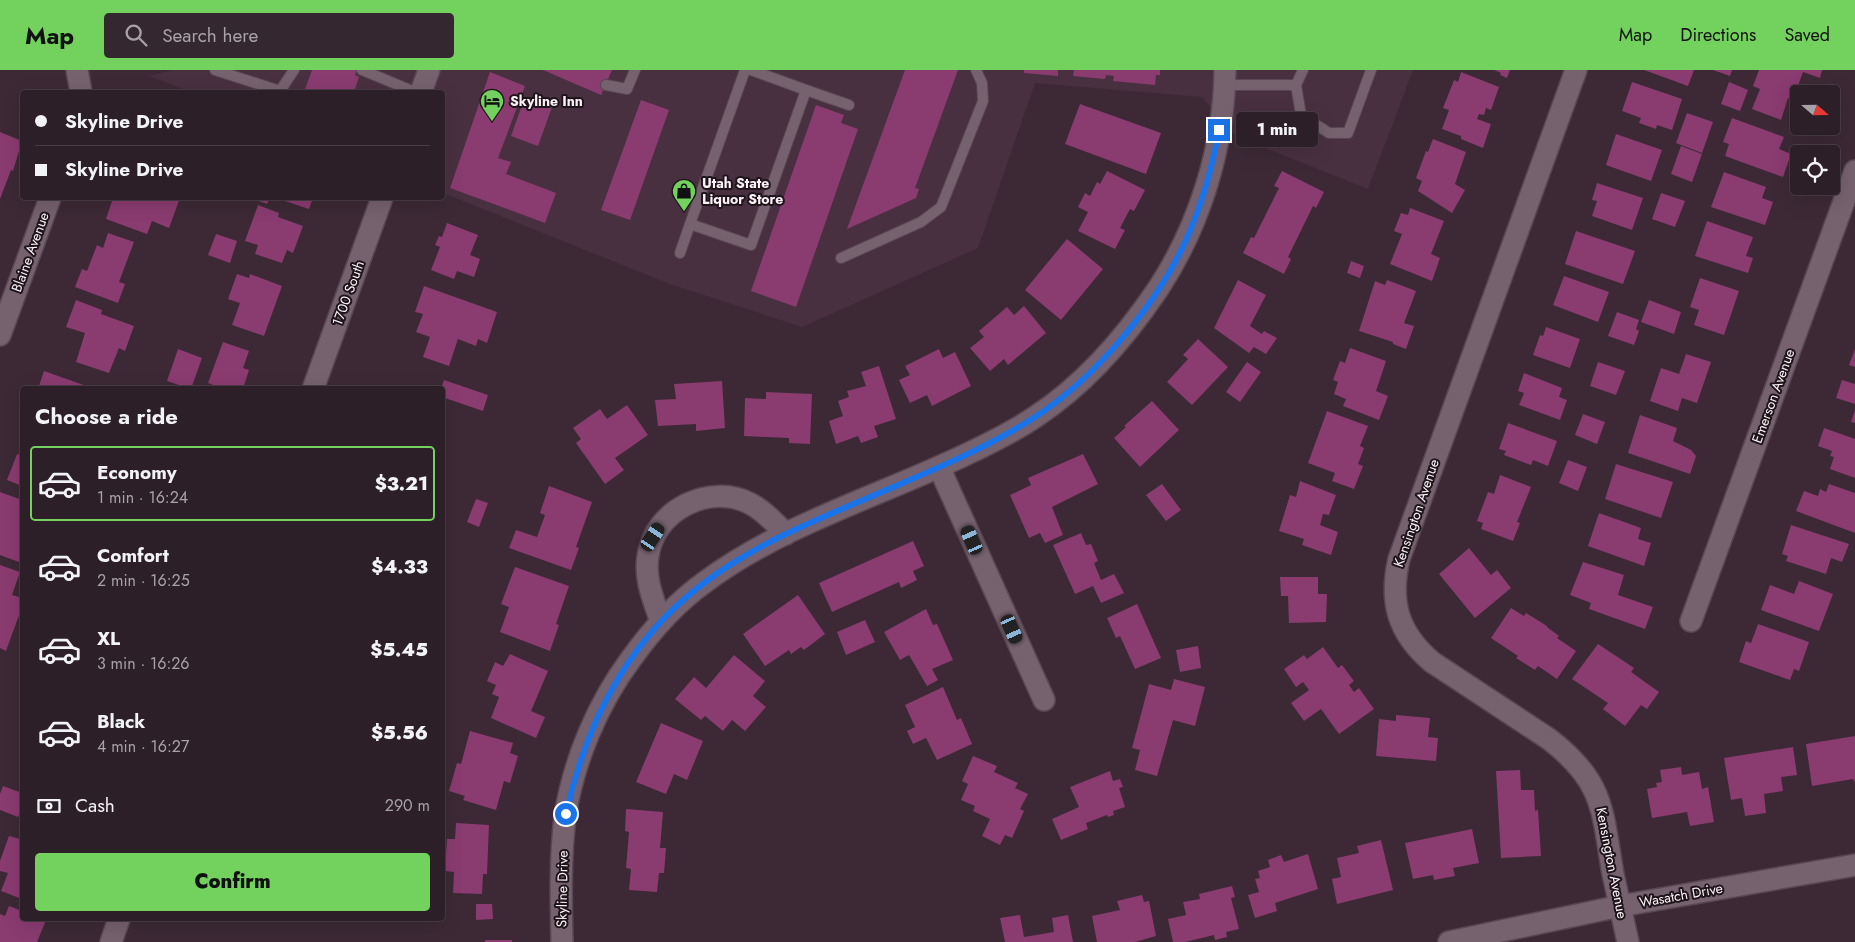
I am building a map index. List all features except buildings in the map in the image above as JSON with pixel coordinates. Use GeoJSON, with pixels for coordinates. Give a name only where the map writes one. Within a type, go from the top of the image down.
{"type":"FeatureCollection","features":[{"type":"Feature","properties":{"kind":"street"},"geometry":{"type":"LineString","coordinates":[[77,70],[81,90]]}},
{"type":"Feature","properties":{"kind":"street"},"geometry":{"type":"LineString","coordinates":[[422,90],[429,70]]}},
{"type":"Feature","properties":{"kind":"street","name":"Kensington Avenue"},"geometry":{"type":"LineString","coordinates":[[1576,70],[1399,559],[1394,593],[1397,613],[1404,629],[1411,642],[1422,654],[1550,740],[1579,766],[1592,784],[1606,822],[1628,942]]}},
{"type":"Feature","properties":{"kind":"street","name":"Skyline Drive"},"geometry":{"type":"LineString","coordinates":[[562,942],[560,882],[562,850],[566,814],[573,782],[584,746],[614,685],[631,658],[662,622],[704,583],[737,560],[786,534],[940,467],[997,439],[1038,416],[1081,380],[1124,336],[1168,274],[1186,242],[1209,177],[1216,146],[1225,78]]}},
{"type":"Feature","properties":{"kind":"street","name":"Emerson Avenue"},"geometry":{"type":"LineString","coordinates":[[1691,621],[1855,171]]}},
{"type":"Feature","properties":{"kind":"street","name":"Blaine Avenue"},"geometry":{"type":"LineString","coordinates":[[0,335],[49,200]]}},
{"type":"Feature","properties":{"kind":"street","name":"1700 South"},"geometry":{"type":"LineString","coordinates":[[314,386],[381,200]]}},
{"type":"Feature","properties":{"kind":"street"},"geometry":{"type":"LineString","coordinates":[[940,467],[1044,700]]}},
{"type":"Feature","properties":{"kind":"street"},"geometry":{"type":"LineString","coordinates":[[662,622],[647,572],[648,555],[653,537],[664,521],[679,508],[697,499],[716,496],[735,498],[751,504],[764,512],[786,534]]}},
{"type":"Feature","properties":{"kind":"street","name":"Wasatch Drive"},"geometry":{"type":"LineString","coordinates":[[1449,942],[1620,906],[1855,865]]}},
{"type":"Feature","properties":{"kind":"street"},"geometry":{"type":"LineString","coordinates":[[111,942],[118,921]]}},
{"type":"Feature","properties":{"kind":"lane"},"geometry":{"type":"LineString","coordinates":[[215,70],[277,90]]}},
{"type":"Feature","properties":{"kind":"lane"},"geometry":{"type":"LineString","coordinates":[[281,90],[294,70]]}},
{"type":"Feature","properties":{"kind":"lane"},"geometry":{"type":"LineString","coordinates":[[362,70],[410,90]]}},
{"type":"Feature","properties":{"kind":"lane"},"geometry":{"type":"LineString","coordinates":[[606,85],[627,89],[635,70]]}},
{"type":"Feature","properties":{"kind":"lane"},"geometry":{"type":"LineString","coordinates":[[680,254],[745,70]]}},
{"type":"Feature","properties":{"kind":"lane"},"geometry":{"type":"LineString","coordinates":[[751,70],[850,105]]}},
{"type":"Feature","properties":{"kind":"lane"},"geometry":{"type":"LineString","coordinates":[[841,258],[920,222],[941,207],[983,100],[982,84],[976,70]]}},
{"type":"Feature","properties":{"kind":"lane"},"geometry":{"type":"LineString","coordinates":[[1303,70],[1296,86],[1301,115],[1329,133],[1348,132],[1372,70]]}},
{"type":"Feature","properties":{"kind":"lane"},"geometry":{"type":"LineString","coordinates":[[1225,78],[1296,86]]}},
{"type":"Feature","properties":{"kind":"lane"},"geometry":{"type":"LineString","coordinates":[[690,224],[751,245],[806,90]]}},
{"type":"Feature","properties":{"kind":"shaded area"},"geometry":{"type":"Polygon","coordinates":[[[173,70],[1413,70],[1368,189],[1235,136],[1202,97],[1035,83],[978,248],[802,327],[670,284],[445,194],[445,90],[186,90],[149,76],[173,70]]]}},
{"type":"Feature","properties":{"kind":"place","name":"Skyline Inn"},"geometry":{"type":"Point","coordinates":[492,122]}},
{"type":"Feature","properties":{"kind":"place","name":"Utah State Liquor Store"},"geometry":{"type":"Point","coordinates":[684,212]}},
{"type":"Feature","properties":{"kind":"route"},"geometry":{"type":"LineString","coordinates":[[566,814],[584,746],[614,685],[631,658],[681,602],[737,560],[786,534],[940,467],[1038,416],[1081,380],[1124,336],[1168,274],[1186,242],[1209,177],[1219,130]]}}]}
